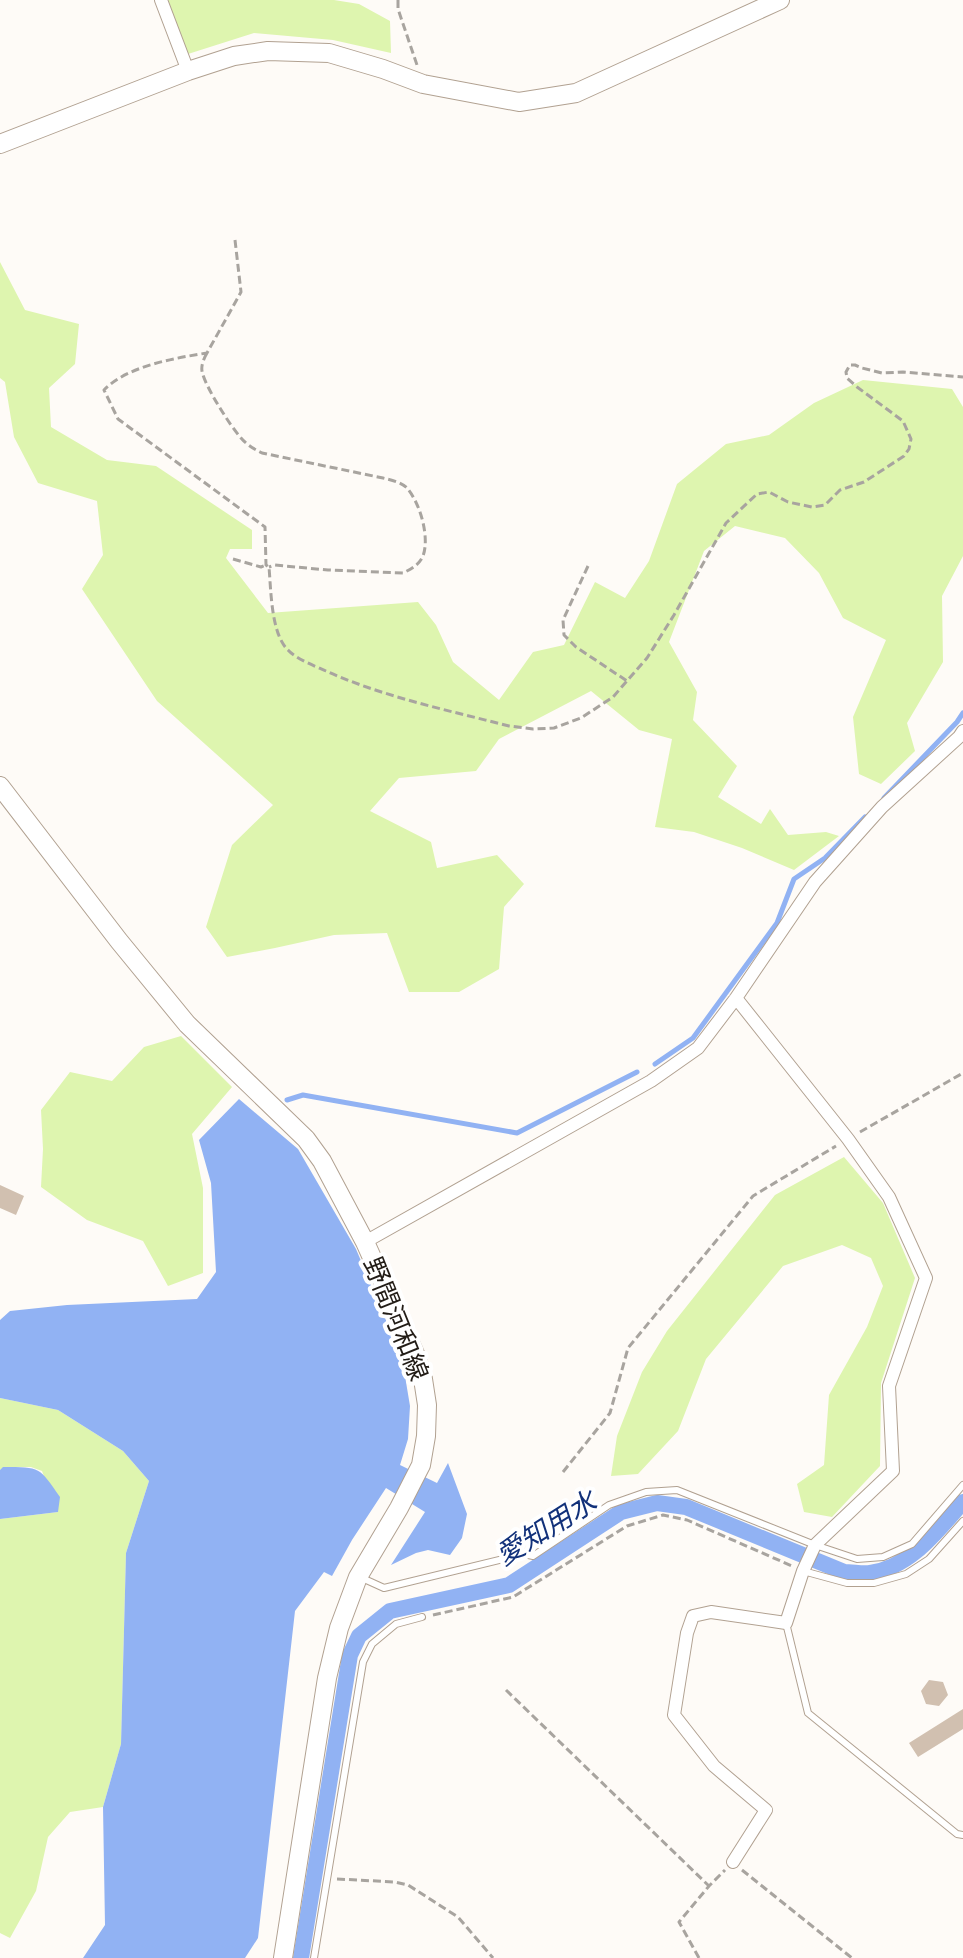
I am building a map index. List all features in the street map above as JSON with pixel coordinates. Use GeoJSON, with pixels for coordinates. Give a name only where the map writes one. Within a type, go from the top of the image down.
{"type":"FeatureCollection","features":[{"type":"Feature","properties":{"kind":"main road"},"geometry":{"type":"LineString","coordinates":[[0,144],[188,71],[234,56],[268,51],[329,53],[423,84],[519,102],[576,93],[780,0]]}},
{"type":"Feature","properties":{"kind":"main road","name":"野間河和線"},"geometry":{"type":"LineString","coordinates":[[0,786],[187,1024],[306,1139],[322,1161],[365,1242],[416,1356],[423,1379],[427,1405],[421,1465],[358,1577],[339,1628],[327,1678],[283,1958]]}},
{"type":"Feature","properties":{"kind":"street"},"geometry":{"type":"LineString","coordinates":[[161,0],[188,71]]}},
{"type":"Feature","properties":{"kind":"street"},"geometry":{"type":"LineString","coordinates":[[365,1242],[651,1081],[698,1048],[815,882],[882,807],[963,731]]}},
{"type":"Feature","properties":{"kind":"street"},"geometry":{"type":"LineString","coordinates":[[733,1862],[766,1810],[714,1766],[674,1715],[687,1633],[693,1616],[711,1612],[786,1623],[815,1545],[893,1471],[889,1386],[926,1278],[889,1197],[848,1139],[736,998]]}},
{"type":"Feature","properties":{"kind":"lane"},"geometry":{"type":"LineString","coordinates":[[358,1577],[384,1588],[524,1554],[533,1556],[609,1505],[646,1492],[677,1490],[857,1559],[883,1557],[912,1544],[963,1485]]}},
{"type":"Feature","properties":{"kind":"lane"},"geometry":{"type":"LineString","coordinates":[[803,1571],[847,1583],[874,1583],[906,1574],[929,1559],[963,1521]]}},
{"type":"Feature","properties":{"kind":"lane"},"geometry":{"type":"LineString","coordinates":[[314,1958],[363,1662],[372,1644],[396,1624],[422,1617]]}},
{"type":"Feature","properties":{"kind":"lane"},"geometry":{"type":"LineString","coordinates":[[786,1623],[808,1713],[957,1834],[963,1835]]}},
{"type":"Feature","properties":{"kind":"path"},"geometry":{"type":"LineString","coordinates":[[398,0],[398,9],[423,84]]}},
{"type":"Feature","properties":{"kind":"path"},"geometry":{"type":"LineString","coordinates":[[233,559],[261,567],[275,565],[403,573],[414,568],[422,558],[424,545],[423,518],[408,490],[401,484],[262,453],[240,438],[209,389],[202,372],[203,361],[241,292],[235,240]]}},
{"type":"Feature","properties":{"kind":"path"},"geometry":{"type":"LineString","coordinates":[[207,353],[166,360],[114,380],[104,390],[118,419],[265,527],[272,603],[278,634],[288,650],[362,687],[509,726],[544,729],[581,718],[613,697],[647,658],[726,523],[757,494],[769,492],[788,502],[812,507],[825,505],[840,490],[864,482],[904,456],[911,439],[903,421],[847,378],[850,365],[882,373],[963,377]]}},
{"type":"Feature","properties":{"kind":"path"},"geometry":{"type":"LineString","coordinates":[[588,566],[563,620],[564,635],[576,647],[627,681]]}},
{"type":"Feature","properties":{"kind":"path"},"geometry":{"type":"LineString","coordinates":[[563,1472],[610,1413],[628,1348],[753,1196],[963,1073]]}},
{"type":"Feature","properties":{"kind":"path"},"geometry":{"type":"LineString","coordinates":[[422,1617],[513,1597],[627,1526],[663,1515],[687,1520],[803,1571]]}},
{"type":"Feature","properties":{"kind":"path"},"geometry":{"type":"LineString","coordinates":[[506,1690],[709,1886]]}},
{"type":"Feature","properties":{"kind":"path"},"geometry":{"type":"LineString","coordinates":[[699,1958],[679,1922],[733,1862],[852,1958]]}},
{"type":"Feature","properties":{"kind":"path"},"geometry":{"type":"LineString","coordinates":[[327,1878],[408,1885],[458,1917],[493,1958]]}},
{"type":"Feature","properties":{"kind":"green space"},"geometry":{"type":"Polygon","coordinates":[[[168,0],[334,0],[359,4],[390,21],[391,53],[333,40],[254,33],[188,54],[168,0]]]}},
{"type":"Feature","properties":{"kind":"green space"},"geometry":{"type":"Polygon","coordinates":[[[0,262],[25,310],[79,324],[75,364],[49,388],[51,427],[107,460],[156,466],[252,530],[252,549],[230,549],[226,558],[268,613],[418,602],[436,625],[453,662],[499,700],[533,652],[564,645],[595,582],[625,598],[649,561],[677,484],[726,444],[769,435],[814,403],[863,380],[952,389],[963,407],[963,556],[942,596],[943,662],[907,723],[915,751],[881,784],[859,774],[853,717],[886,640],[843,618],[819,573],[785,538],[735,526],[704,551],[669,642],[697,692],[693,720],[737,766],[718,797],[761,824],[770,809],[788,835],[826,832],[839,836],[794,870],[694,832],[655,827],[672,739],[639,730],[591,691],[499,739],[476,771],[399,778],[370,811],[431,842],[437,868],[497,855],[524,884],[504,907],[499,969],[459,992],[409,992],[387,933],[334,935],[227,957],[206,927],[232,845],[273,805],[157,701],[82,589],[103,555],[97,501],[38,483],[14,437],[5,382],[0,378],[0,262]]]}},
{"type":"Feature","properties":{"kind":"green space"},"geometry":{"type":"Polygon","coordinates":[[[181,1036],[232,1087],[192,1134],[203,1188],[203,1273],[168,1286],[143,1241],[87,1220],[41,1187],[41,1110],[70,1072],[112,1081],[144,1047],[181,1036]]]}},
{"type":"Feature","properties":{"kind":"green space"},"geometry":{"type":"Polygon","coordinates":[[[844,1157],[883,1203],[915,1278],[881,1383],[880,1466],[832,1517],[804,1512],[797,1484],[824,1465],[829,1395],[867,1327],[883,1286],[871,1258],[842,1245],[783,1266],[706,1359],[678,1431],[638,1474],[611,1476],[617,1436],[642,1372],[667,1331],[775,1195],[844,1157]]]}},
{"type":"Feature","properties":{"kind":"green space"},"geometry":{"type":"Polygon","coordinates":[[[0,1398],[58,1410],[123,1451],[149,1481],[126,1553],[121,1744],[103,1807],[70,1812],[48,1837],[36,1891],[10,1938],[0,1933],[0,1519],[58,1512],[42,1471],[31,1467],[4,1467],[0,1470],[0,1398]]]}},
{"type":"Feature","properties":{"kind":"water"},"geometry":{"type":"Polygon","coordinates":[[[239,1099],[298,1149],[356,1249],[402,1358],[410,1406],[408,1439],[400,1465],[437,1483],[448,1463],[467,1514],[462,1538],[450,1555],[428,1550],[391,1565],[425,1512],[386,1488],[332,1576],[324,1572],[295,1611],[258,1938],[245,1958],[83,1958],[105,1925],[103,1807],[121,1744],[126,1553],[149,1481],[123,1451],[58,1410],[0,1398],[0,1320],[10,1311],[197,1299],[216,1272],[211,1183],[199,1140],[239,1099]]]}},
{"type":"Feature","properties":{"kind":"water"},"geometry":{"type":"Polygon","coordinates":[[[3,1467],[25,1467],[43,1474],[60,1497],[58,1512],[0,1519],[0,1470],[3,1467]]]}},
{"type":"Feature","properties":{"kind":"building"},"geometry":{"type":"Polygon","coordinates":[[[0,1185],[24,1196],[16,1215],[0,1208],[0,1185]]]}},
{"type":"Feature","properties":{"kind":"building"},"geometry":{"type":"Polygon","coordinates":[[[929,1680],[943,1682],[948,1695],[939,1706],[926,1704],[921,1691],[929,1680]]]}},
{"type":"Feature","properties":{"kind":"building"},"geometry":{"type":"Polygon","coordinates":[[[963,1709],[963,1729],[918,1757],[909,1743],[963,1709]]]}},
{"type":"Feature","properties":{"kind":"waterway"},"geometry":{"type":"LineString","coordinates":[[884,798],[963,713]]}},
{"type":"Feature","properties":{"kind":"waterway"},"geometry":{"type":"LineString","coordinates":[[655,1064],[693,1038],[777,923],[794,879],[825,858],[865,817]]}},
{"type":"Feature","properties":{"kind":"waterway"},"geometry":{"type":"LineString","coordinates":[[287,1100],[303,1095],[517,1133],[637,1072]]}},
{"type":"Feature","properties":{"kind":"waterway","name":"愛知用水"},"geometry":{"type":"LineString","coordinates":[[301,1958],[350,1655],[359,1636],[390,1611],[509,1585],[621,1512],[657,1503],[686,1507],[844,1572],[870,1573],[911,1556],[963,1502]]}}]}
